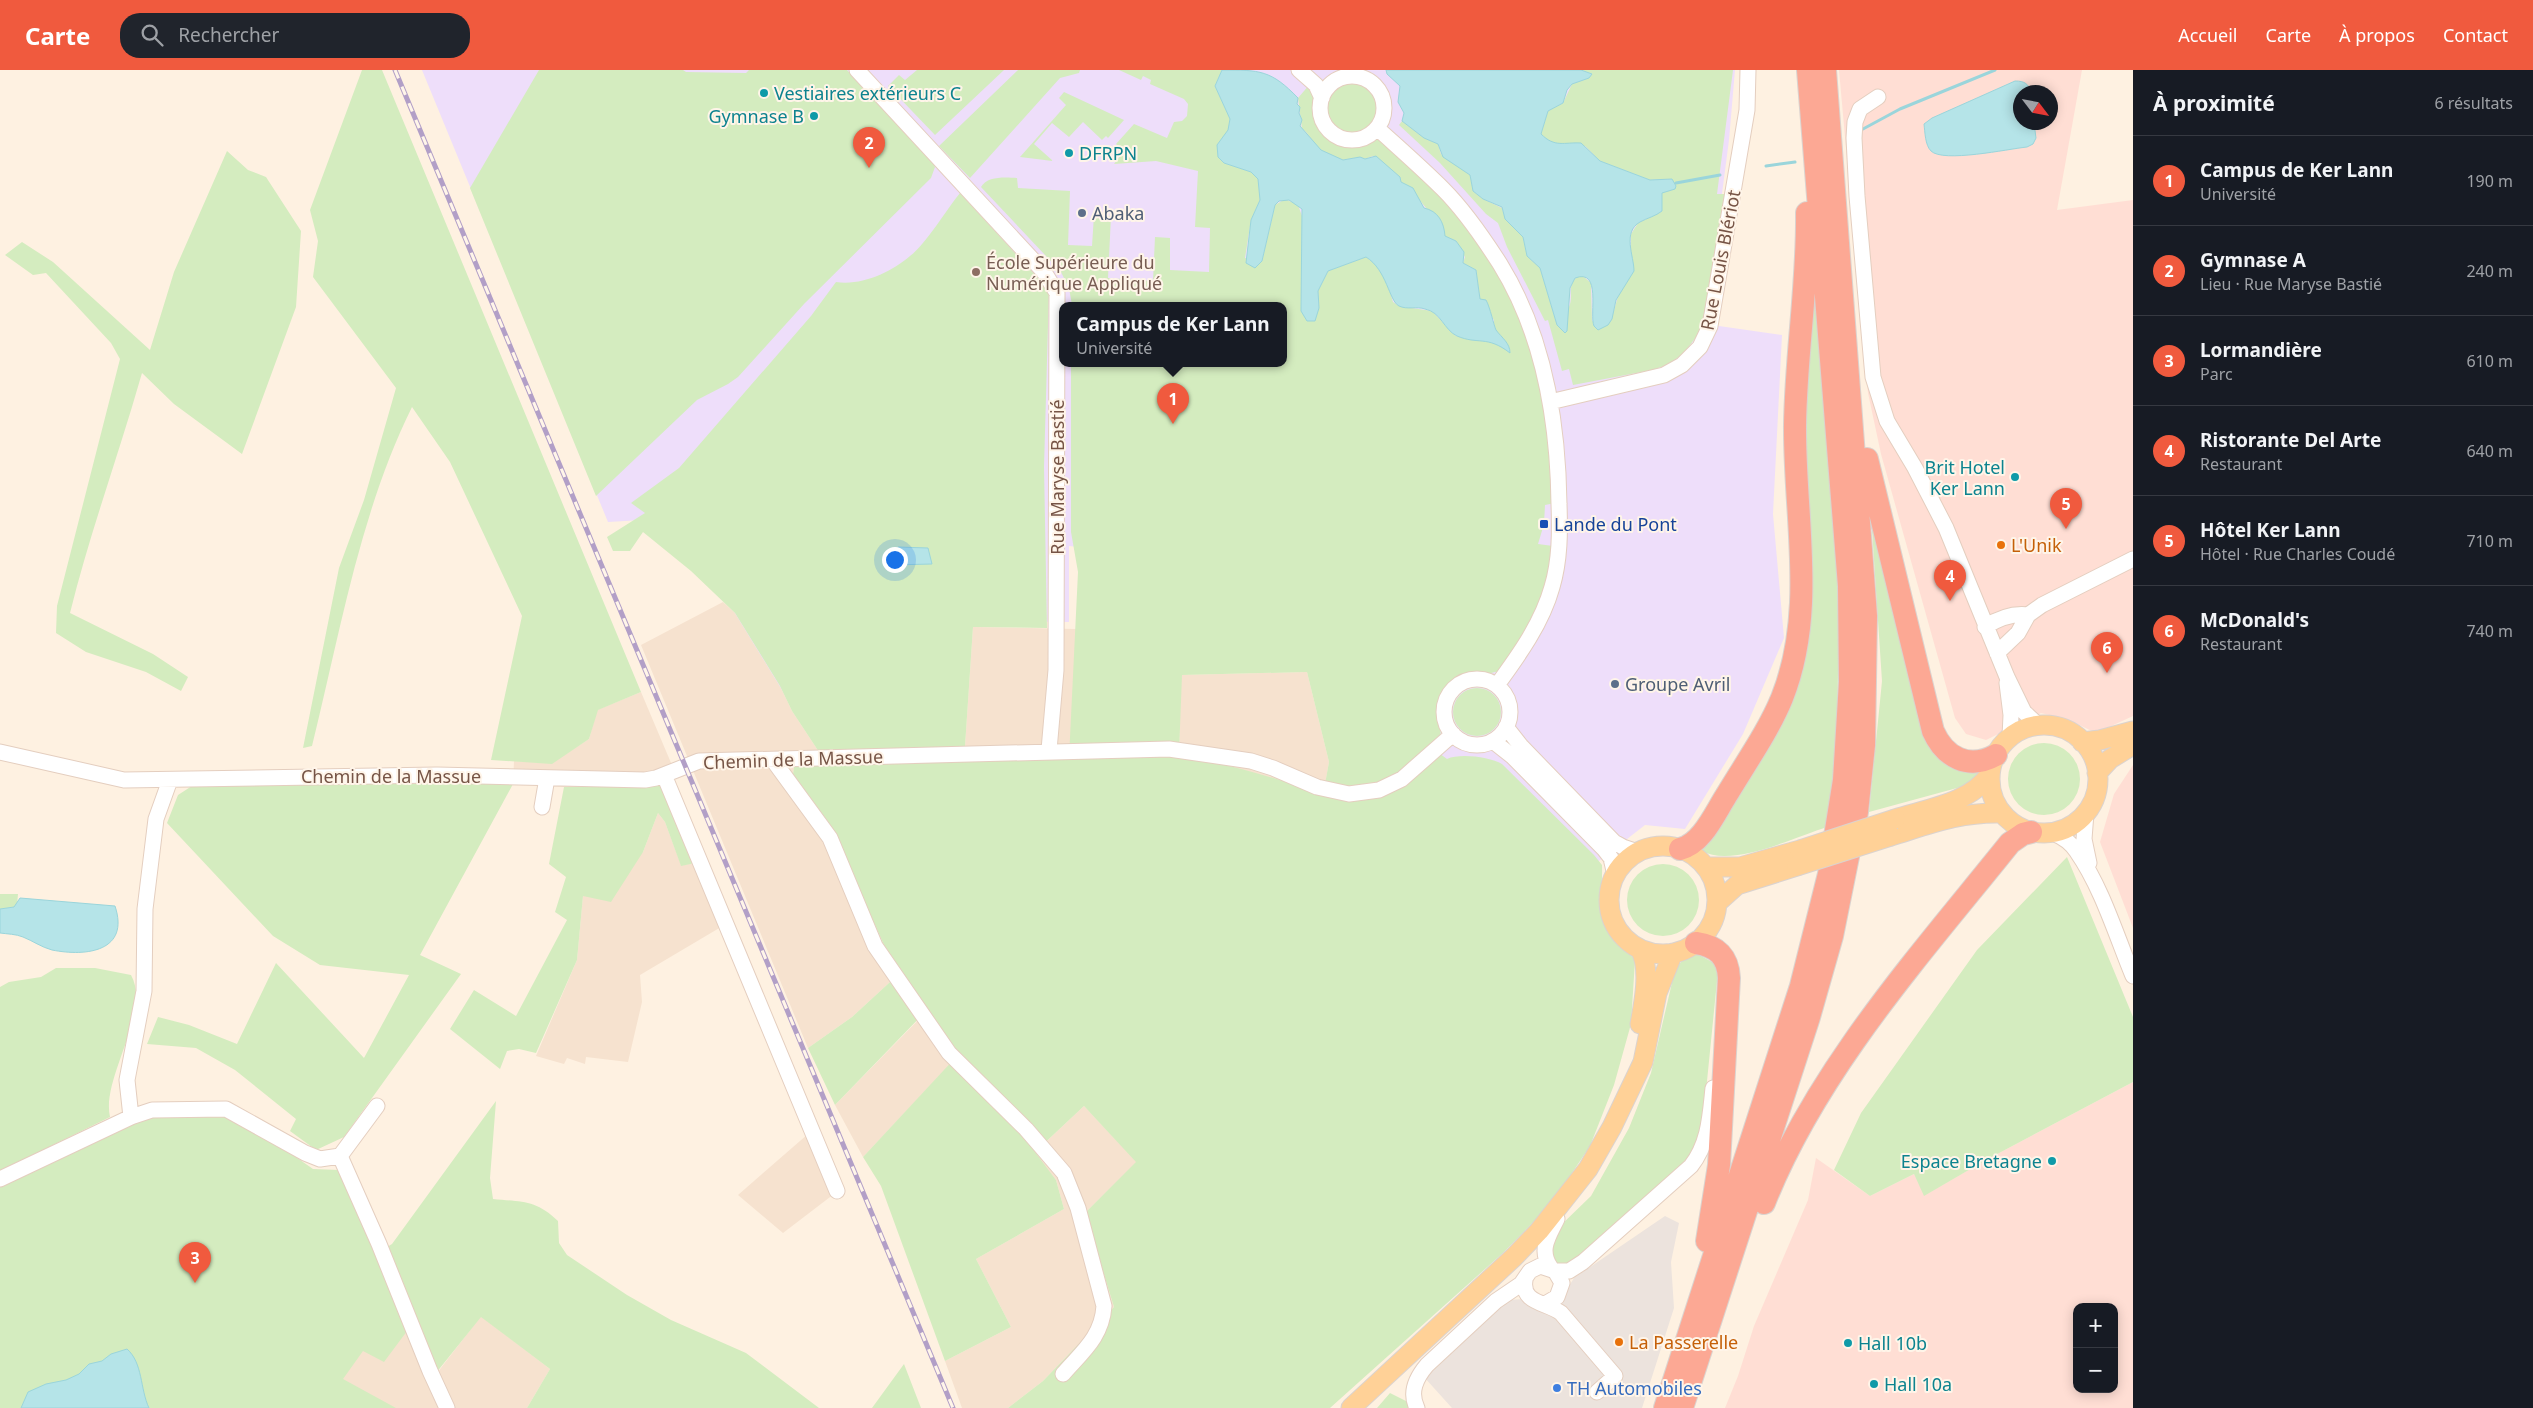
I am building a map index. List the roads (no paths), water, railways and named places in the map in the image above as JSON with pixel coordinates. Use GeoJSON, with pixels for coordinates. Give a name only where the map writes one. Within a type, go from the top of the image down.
{"type":"FeatureCollection","features":[{"type":"Feature","properties":{"kind":"highway"},"geometry":{"type":"LineString","coordinates":[[1680,849],[1695,840],[1736,780],[1774,716],[1785,690],[1795,656],[1802,596],[1795,422],[1806,244],[1804,70]]}},
{"type":"Feature","properties":{"kind":"highway"},"geometry":{"type":"LineString","coordinates":[[1665,1408],[1801,986],[1830,874],[1844,780],[1850,682],[1848,586],[1808,70]]}},
{"type":"Feature","properties":{"kind":"highway"},"geometry":{"type":"LineString","coordinates":[[1826,70],[1850,270],[1867,459],[1931,722],[1938,742],[1946,753],[1955,758],[1993,764]]}},
{"type":"Feature","properties":{"kind":"highway"},"geometry":{"type":"LineString","coordinates":[[1682,1408],[1809,1017],[1832,936],[1857,812],[1864,745],[1866,616],[1826,70]]}},
{"type":"Feature","properties":{"kind":"highway"},"geometry":{"type":"LineString","coordinates":[[1688,1408],[1769,1191],[1784,1155],[1808,1111],[1839,1064],[1910,967],[2010,843],[2023,834],[2042,832]]}},
{"type":"Feature","properties":{"kind":"highway"},"geometry":{"type":"LineString","coordinates":[[1659,1408],[1702,1263],[1713,1209],[1724,1096],[1729,967],[1724,956],[1709,946],[1696,943]]}},
{"type":"Feature","properties":{"kind":"main road"},"geometry":{"type":"LineString","coordinates":[[1893,828],[1976,790],[2010,737],[2024,729],[2039,726],[2063,729],[2082,742],[2094,759],[2097,773],[2097,790],[2086,813],[2068,828],[2042,832],[2018,827],[2001,813],[1992,794],[1993,764]]}},
{"type":"Feature","properties":{"kind":"main road"},"geometry":{"type":"LineString","coordinates":[[2082,742],[2100,740],[2133,731]]}},
{"type":"Feature","properties":{"kind":"main road"},"geometry":{"type":"LineString","coordinates":[[2097,773],[2110,759],[2133,745]]}},
{"type":"Feature","properties":{"kind":"main road"},"geometry":{"type":"LineString","coordinates":[[1717,903],[1737,885],[1798,858],[1893,828],[1982,812],[2001,813]]}},
{"type":"Feature","properties":{"kind":"main road"},"geometry":{"type":"LineString","coordinates":[[1623,1101],[1641,1019],[1645,982],[1644,955],[1640,949],[1623,936],[1612,917],[1609,896],[1615,875],[1629,858],[1638,852],[1659,846],[1680,849],[1699,859],[1706,867],[1716,890],[1717,903],[1711,925],[1696,943],[1673,953],[1662,954],[1640,949]]}},
{"type":"Feature","properties":{"kind":"main road"},"geometry":{"type":"LineString","coordinates":[[1706,867],[1740,867],[1798,858]]}},
{"type":"Feature","properties":{"kind":"main road"},"geometry":{"type":"LineString","coordinates":[[1351,1408],[1514,1257],[1560,1205],[1588,1168],[1643,1062],[1657,993],[1673,953]]}},
{"type":"Feature","properties":{"kind":"street","name":"Rue Maryse Bastié"},"geometry":{"type":"LineString","coordinates":[[857,70],[1044,272],[1057,293],[1056,670],[1049,750]]}},
{"type":"Feature","properties":{"kind":"street"},"geometry":{"type":"LineString","coordinates":[[1299,70],[1316,85],[1322,98],[1323,120],[1337,136],[1358,139],[1377,128],[1383,112],[1381,96],[1371,82],[1356,73],[1340,79],[1329,86],[1322,98]]}},
{"type":"Feature","properties":{"kind":"street"},"geometry":{"type":"LineString","coordinates":[[1315,70],[1324,76],[1340,79]]}},
{"type":"Feature","properties":{"kind":"street","name":"Rue Louis Blériot"},"geometry":{"type":"LineString","coordinates":[[1550,402],[1664,375],[1682,365],[1700,347],[1710,326],[1712,316],[1747,110],[1748,70]]}},
{"type":"Feature","properties":{"kind":"street"},"geometry":{"type":"LineString","coordinates":[[1878,97],[1860,108],[1855,122],[1854,138],[1857,196],[1873,377],[1888,421],[1946,528],[2006,677],[2024,712],[2039,726]]}},
{"type":"Feature","properties":{"kind":"street"},"geometry":{"type":"LineString","coordinates":[[1377,128],[1444,190],[1477,230],[1501,266],[1520,304],[1535,342],[1550,402],[1557,440],[1559,488],[1558,561],[1543,613],[1497,685]]}},
{"type":"Feature","properties":{"kind":"street"},"geometry":{"type":"LineString","coordinates":[[1986,627],[2006,617],[2028,615],[2133,560]]}},
{"type":"Feature","properties":{"kind":"street"},"geometry":{"type":"LineString","coordinates":[[1997,653],[2018,634],[2028,615]]}},
{"type":"Feature","properties":{"kind":"street"},"geometry":{"type":"LineString","coordinates":[[2006,677],[2011,715],[2010,737]]}},
{"type":"Feature","properties":{"kind":"street"},"geometry":{"type":"LineString","coordinates":[[1476,678],[1497,685],[1506,695],[1510,708],[1506,728],[1493,740],[1475,745],[1463,741],[1453,734],[1445,721],[1444,706],[1455,687],[1468,680],[1476,678]]}},
{"type":"Feature","properties":{"kind":"street"},"geometry":{"type":"LineString","coordinates":[[1506,728],[1614,842],[1623,848],[1638,852]]}},
{"type":"Feature","properties":{"kind":"street","name":"Chemin de la Massue"},"geometry":{"type":"LineString","coordinates":[[0,752],[124,780],[436,775],[645,780],[664,775],[699,761],[1049,750],[1169,749],[1214,754],[1273,768],[1317,786],[1349,794],[1379,790],[1402,779],[1453,734]]}},
{"type":"Feature","properties":{"kind":"street"},"geometry":{"type":"LineString","coordinates":[[1493,740],[1512,756],[1604,849],[1611,858],[1615,875]]}},
{"type":"Feature","properties":{"kind":"street"},"geometry":{"type":"LineString","coordinates":[[773,760],[830,838],[875,946],[949,1053],[1026,1129],[1064,1173],[1078,1208],[1104,1306],[1103,1322],[1093,1340],[1063,1374]]}},
{"type":"Feature","properties":{"kind":"street"},"geometry":{"type":"LineString","coordinates":[[664,775],[837,1192]]}},
{"type":"Feature","properties":{"kind":"street"},"geometry":{"type":"LineString","coordinates":[[542,807],[547,778]]}},
{"type":"Feature","properties":{"kind":"street"},"geometry":{"type":"LineString","coordinates":[[131,1117],[126,1080],[144,991],[145,909],[156,819],[170,780]]}},
{"type":"Feature","properties":{"kind":"street"},"geometry":{"type":"LineString","coordinates":[[2086,813],[2084,839],[2095,886]]}},
{"type":"Feature","properties":{"kind":"street"},"geometry":{"type":"LineString","coordinates":[[2042,832],[2066,839],[2077,852],[2095,886],[2133,976]]}},
{"type":"Feature","properties":{"kind":"street"},"geometry":{"type":"LineString","coordinates":[[1417,1408],[1413,1391],[1420,1374],[1489,1307],[1525,1280],[1535,1268],[1569,1272],[1583,1262],[1691,1166],[1702,1151],[1708,1131],[1721,1021],[1727,995]]}},
{"type":"Feature","properties":{"kind":"street"},"geometry":{"type":"LineString","coordinates":[[0,1179],[131,1117],[152,1110],[226,1109],[305,1153],[320,1158],[340,1156],[377,1106]]}},
{"type":"Feature","properties":{"kind":"street"},"geometry":{"type":"LineString","coordinates":[[340,1156],[379,1244],[430,1372],[448,1408]]}},
{"type":"Feature","properties":{"kind":"street"},"geometry":{"type":"LineString","coordinates":[[1506,1294],[1528,1296],[1537,1303],[1551,1300],[1562,1283],[1546,1258],[1545,1243],[1558,1218],[1560,1205]]}},
{"type":"Feature","properties":{"kind":"street"},"geometry":{"type":"LineString","coordinates":[[1525,1280],[1528,1296]]}},
{"type":"Feature","properties":{"kind":"street"},"geometry":{"type":"LineString","coordinates":[[1551,1300],[1615,1376],[1597,1392]]}},
{"type":"Feature","properties":{"kind":"water"},"geometry":{"type":"Polygon","coordinates":[[[1222,70],[1256,71],[1272,77],[1298,98],[1297,104],[1300,107],[1299,113],[1302,120],[1300,126],[1321,150],[1343,160],[1360,157],[1365,159],[1376,156],[1400,177],[1401,182],[1413,188],[1424,208],[1437,214],[1443,226],[1445,236],[1456,241],[1464,252],[1463,263],[1476,270],[1480,299],[1486,300],[1496,330],[1507,343],[1510,353],[1502,347],[1489,342],[1464,339],[1457,336],[1449,330],[1439,317],[1430,311],[1422,308],[1399,306],[1379,269],[1366,257],[1328,271],[1318,291],[1319,308],[1315,321],[1307,321],[1301,311],[1302,209],[1289,200],[1279,201],[1275,205],[1262,261],[1255,268],[1246,263],[1251,220],[1260,200],[1258,179],[1251,172],[1224,163],[1218,157],[1217,145],[1228,130],[1230,119],[1215,86],[1222,70]]]}},
{"type":"Feature","properties":{"kind":"water"},"geometry":{"type":"Polygon","coordinates":[[[1386,70],[1581,70],[1592,74],[1589,78],[1572,84],[1567,90],[1563,103],[1548,111],[1541,134],[1555,143],[1581,143],[1600,161],[1650,180],[1672,179],[1676,186],[1675,189],[1662,193],[1662,211],[1640,222],[1631,232],[1630,245],[1634,271],[1616,300],[1612,319],[1608,325],[1598,330],[1594,326],[1592,286],[1589,280],[1583,277],[1575,278],[1570,288],[1567,331],[1565,333],[1557,325],[1540,268],[1527,256],[1523,237],[1505,219],[1502,207],[1483,199],[1473,191],[1470,175],[1443,157],[1438,144],[1424,138],[1402,121],[1404,113],[1398,102],[1400,86],[1387,74],[1386,70]]]}},
{"type":"Feature","properties":{"kind":"water"},"geometry":{"type":"Polygon","coordinates":[[[2015,81],[2021,82],[2027,85],[2013,85],[2013,130],[2035,130],[2036,138],[2033,144],[2027,147],[1962,156],[1948,156],[1931,151],[1926,142],[1924,124],[1932,118],[2015,81]]]}},
{"type":"Feature","properties":{"kind":"water"},"geometry":{"type":"Polygon","coordinates":[[[898,547],[928,548],[932,564],[891,565],[898,547]]]}},
{"type":"Feature","properties":{"kind":"water"},"geometry":{"type":"Polygon","coordinates":[[[20,898],[115,906],[118,921],[116,933],[111,942],[102,948],[91,951],[65,952],[52,950],[20,936],[0,933],[0,909],[14,907],[20,898]]]}},
{"type":"Feature","properties":{"kind":"water"},"geometry":{"type":"Polygon","coordinates":[[[127,1349],[136,1361],[139,1369],[149,1408],[21,1408],[28,1392],[46,1384],[66,1380],[79,1374],[89,1364],[102,1361],[111,1354],[127,1349]]]}},
{"type":"Feature","properties":{"kind":"waterway"},"geometry":{"type":"LineString","coordinates":[[1863,129],[1900,109],[1995,70]]}},
{"type":"Feature","properties":{"kind":"waterway"},"geometry":{"type":"LineString","coordinates":[[1766,166],[1795,162]]}},
{"type":"Feature","properties":{"kind":"waterway"},"geometry":{"type":"LineString","coordinates":[[1676,183],[1720,175]]}},
{"type":"Feature","properties":{"kind":"railway"},"geometry":{"type":"LineString","coordinates":[[395,70],[953,1408]]}},
{"type":"Feature","properties":{"kind":"place","name":"Vestiaires extérieurs C"},"geometry":{"type":"Point","coordinates":[764,93]}},
{"type":"Feature","properties":{"kind":"place","name":"Gymnase B"},"geometry":{"type":"Point","coordinates":[814,116]}},
{"type":"Feature","properties":{"kind":"place","name":"DFRPN"},"geometry":{"type":"Point","coordinates":[1069,153]}},
{"type":"Feature","properties":{"kind":"place","name":"Gymnase A"},"geometry":{"type":"Point","coordinates":[869,168]}},
{"type":"Feature","properties":{"kind":"place","name":"Abaka"},"geometry":{"type":"Point","coordinates":[1082,213]}},
{"type":"Feature","properties":{"kind":"place","name":"École Supérieure du Numérique Appliqué"},"geometry":{"type":"Point","coordinates":[976,272]}},
{"type":"Feature","properties":{"kind":"place","name":"Campus de Ker Lann"},"geometry":{"type":"Point","coordinates":[1173,424]}},
{"type":"Feature","properties":{"kind":"place","name":"Brit Hotel Ker Lann"},"geometry":{"type":"Point","coordinates":[2015,477]}},
{"type":"Feature","properties":{"kind":"place","name":"Lande du Pont"},"geometry":{"type":"Point","coordinates":[1544,524]}},
{"type":"Feature","properties":{"kind":"place","name":"Hôtel Ker Lann"},"geometry":{"type":"Point","coordinates":[2066,529]}},
{"type":"Feature","properties":{"kind":"place","name":"L'Unik"},"geometry":{"type":"Point","coordinates":[2001,545]}},
{"type":"Feature","properties":{"kind":"place","name":"Ristorante Del Arte"},"geometry":{"type":"Point","coordinates":[1950,601]}},
{"type":"Feature","properties":{"kind":"place","name":"McDonald's"},"geometry":{"type":"Point","coordinates":[2107,673]}},
{"type":"Feature","properties":{"kind":"place","name":"Groupe Avril"},"geometry":{"type":"Point","coordinates":[1615,684]}},
{"type":"Feature","properties":{"kind":"place","name":"Espace Bretagne"},"geometry":{"type":"Point","coordinates":[2052,1161]}},
{"type":"Feature","properties":{"kind":"place","name":"Lormandière"},"geometry":{"type":"Point","coordinates":[195,1283]}},
{"type":"Feature","properties":{"kind":"place","name":"La Passerelle"},"geometry":{"type":"Point","coordinates":[1619,1342]}},
{"type":"Feature","properties":{"kind":"place","name":"Hall 10b"},"geometry":{"type":"Point","coordinates":[1848,1343]}},
{"type":"Feature","properties":{"kind":"place","name":"Hall 10a"},"geometry":{"type":"Point","coordinates":[1874,1384]}},
{"type":"Feature","properties":{"kind":"place","name":"TH Automobiles"},"geometry":{"type":"Point","coordinates":[1557,1388]}}]}
